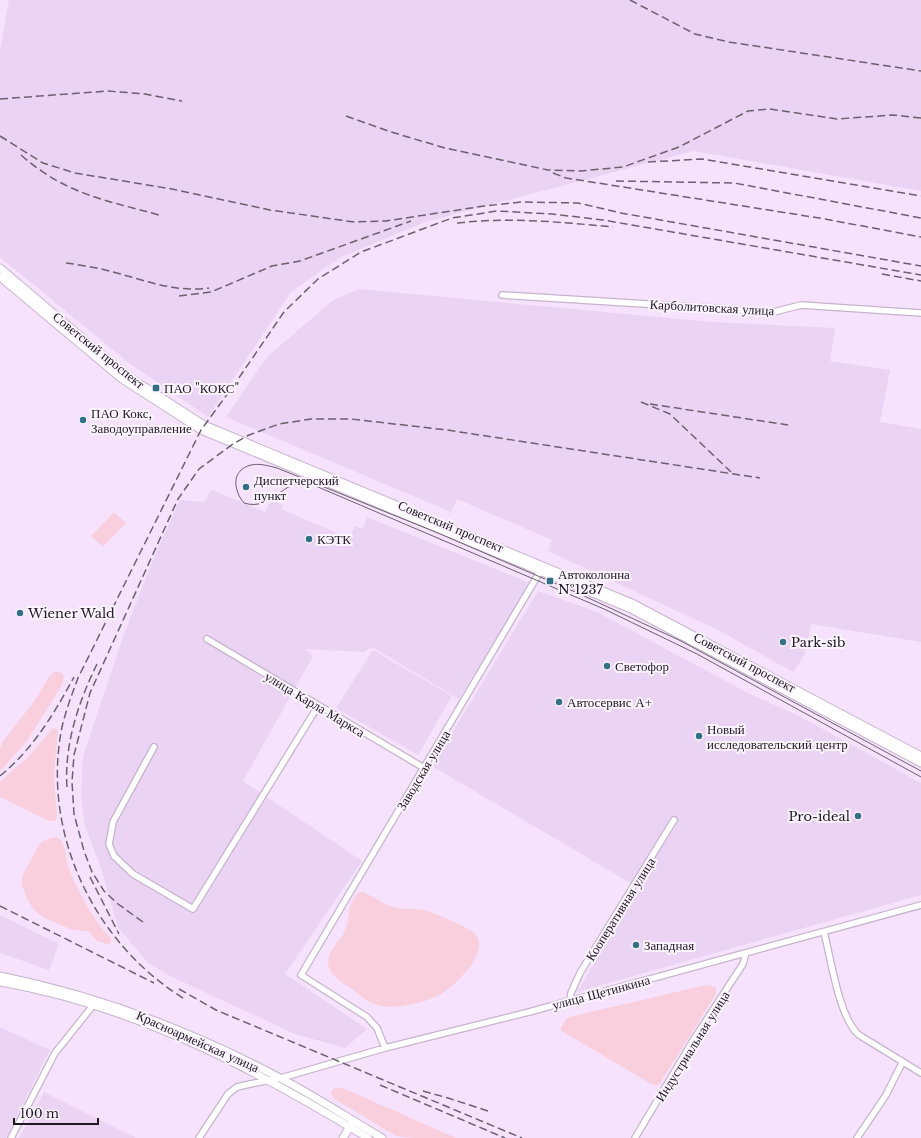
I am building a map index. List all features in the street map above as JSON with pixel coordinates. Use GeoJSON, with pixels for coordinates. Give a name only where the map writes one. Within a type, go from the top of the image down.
{"type":"FeatureCollection","features":[{"type":"Feature","properties":{"kind":"main road","name":"Советский проспект"},"geometry":{"type":"LineString","coordinates":[[0,268],[134,380],[204,425],[542,568],[658,622],[921,763]]}},
{"type":"Feature","properties":{"kind":"main road","name":"Советский проспект"},"geometry":{"type":"LineString","coordinates":[[0,277],[122,379],[201,430],[659,616],[921,756]]}},
{"type":"Feature","properties":{"kind":"main road","name":"Красноармейская улица"},"geometry":{"type":"LineString","coordinates":[[0,976],[48,986],[95,1003],[194,1044],[270,1080],[352,1124],[382,1138]]}},
{"type":"Feature","properties":{"kind":"main road","name":"Красноармейская улица"},"geometry":{"type":"LineString","coordinates":[[0,982],[130,1011],[185,1033],[281,1078],[352,1124],[368,1138]]}},
{"type":"Feature","properties":{"kind":"main road"},"geometry":{"type":"LineString","coordinates":[[343,1138],[352,1124]]}},
{"type":"Feature","properties":{"kind":"street","name":"Карболитовская улица"},"geometry":{"type":"LineString","coordinates":[[502,296],[774,312],[801,305],[921,313]]}},
{"type":"Feature","properties":{"kind":"street","name":"Заводская улица"},"geometry":{"type":"LineString","coordinates":[[385,1048],[377,1028],[367,1017],[301,975],[542,568]]}},
{"type":"Feature","properties":{"kind":"street","name":"улица Карла Маркса"},"geometry":{"type":"LineString","coordinates":[[207,639],[424,768]]}},
{"type":"Feature","properties":{"kind":"street"},"geometry":{"type":"LineString","coordinates":[[154,747],[112,822],[109,844],[114,856],[134,874],[193,909],[318,706]]}},
{"type":"Feature","properties":{"kind":"street","name":"Кооперативная улица"},"geometry":{"type":"LineString","coordinates":[[570,1000],[571,993],[580,973],[674,820]]}},
{"type":"Feature","properties":{"kind":"street","name":"улица Щетинкина"},"geometry":{"type":"LineString","coordinates":[[270,1080],[921,905]]}},
{"type":"Feature","properties":{"kind":"street"},"geometry":{"type":"LineString","coordinates":[[824,932],[844,1011],[851,1027],[859,1035],[902,1063],[921,1073]]}},
{"type":"Feature","properties":{"kind":"street","name":"Индустриальная улица"},"geometry":{"type":"LineString","coordinates":[[635,1138],[694,1039],[743,964],[746,953]]}},
{"type":"Feature","properties":{"kind":"street"},"geometry":{"type":"LineString","coordinates":[[11,1138],[55,1053],[95,1003]]}},
{"type":"Feature","properties":{"kind":"street"},"geometry":{"type":"LineString","coordinates":[[856,1138],[886,1095],[902,1063]]}},
{"type":"Feature","properties":{"kind":"street"},"geometry":{"type":"LineString","coordinates":[[199,1138],[231,1091],[250,1084],[270,1080]]}},
{"type":"Feature","properties":{"kind":"shaded area"},"geometry":{"type":"Polygon","coordinates":[[[9,0],[921,0],[921,191],[694,151],[425,222],[339,258],[291,292],[208,417],[129,363],[0,257],[0,51],[9,0]]]}},
{"type":"Feature","properties":{"kind":"shaded area"},"geometry":{"type":"Polygon","coordinates":[[[359,289],[711,322],[835,328],[830,361],[890,370],[880,422],[921,429],[921,642],[811,624],[805,654],[793,672],[718,630],[548,551],[552,540],[457,499],[451,512],[226,417],[267,357],[332,301],[359,289]]]}},
{"type":"Feature","properties":{"kind":"shaded area"},"geometry":{"type":"Polygon","coordinates":[[[212,490],[265,512],[271,500],[283,505],[281,509],[349,538],[355,526],[363,529],[367,517],[530,583],[459,699],[372,647],[364,652],[306,649],[313,656],[243,781],[362,861],[285,974],[367,1029],[345,1048],[295,1034],[170,976],[148,963],[118,927],[102,871],[85,826],[81,799],[83,756],[124,634],[157,550],[180,500],[204,502],[212,490]]]}},
{"type":"Feature","properties":{"kind":"shaded area"},"geometry":{"type":"Polygon","coordinates":[[[114,512],[126,523],[103,547],[91,536],[114,512]]]}},
{"type":"Feature","properties":{"kind":"shaded area"},"geometry":{"type":"Polygon","coordinates":[[[538,591],[597,612],[746,692],[801,717],[921,783],[921,895],[577,992],[639,888],[432,766],[538,591]]]}},
{"type":"Feature","properties":{"kind":"shaded area"},"geometry":{"type":"Polygon","coordinates":[[[373,650],[452,696],[418,755],[336,708],[373,650]]]}},
{"type":"Feature","properties":{"kind":"shaded area"},"geometry":{"type":"Polygon","coordinates":[[[55,671],[61,672],[64,676],[62,685],[27,741],[0,771],[0,748],[3,741],[36,699],[49,677],[55,671]]]}},
{"type":"Feature","properties":{"kind":"shaded area"},"geometry":{"type":"Polygon","coordinates":[[[53,728],[58,730],[54,777],[57,816],[55,821],[49,821],[0,797],[0,782],[27,758],[53,728]]]}},
{"type":"Feature","properties":{"kind":"shaded area"},"geometry":{"type":"Polygon","coordinates":[[[54,837],[61,840],[63,843],[68,866],[76,884],[86,904],[110,937],[111,941],[109,945],[97,941],[88,931],[72,930],[43,917],[34,910],[27,899],[22,885],[22,876],[39,845],[43,841],[54,837]]]}},
{"type":"Feature","properties":{"kind":"shaded area"},"geometry":{"type":"Polygon","coordinates":[[[363,892],[390,906],[423,910],[433,913],[457,923],[473,932],[478,939],[479,948],[470,967],[446,991],[426,1001],[391,1007],[373,1004],[362,997],[332,974],[328,964],[331,951],[346,929],[351,904],[358,893],[363,892]]]}},
{"type":"Feature","properties":{"kind":"shaded area"},"geometry":{"type":"Polygon","coordinates":[[[0,915],[59,944],[49,970],[0,953],[0,915]]]}},
{"type":"Feature","properties":{"kind":"shaded area"},"geometry":{"type":"Polygon","coordinates":[[[709,985],[716,988],[716,994],[659,1085],[653,1085],[560,1030],[565,1020],[569,1017],[709,985]]]}},
{"type":"Feature","properties":{"kind":"shaded area"},"geometry":{"type":"Polygon","coordinates":[[[0,1027],[50,1050],[6,1138],[0,1138],[0,1027]]]}},
{"type":"Feature","properties":{"kind":"shaded area"},"geometry":{"type":"Polygon","coordinates":[[[336,1087],[345,1089],[456,1138],[413,1138],[396,1136],[333,1098],[331,1092],[336,1087]]]}},
{"type":"Feature","properties":{"kind":"shaded area"},"geometry":{"type":"Polygon","coordinates":[[[44,1092],[136,1138],[19,1138],[44,1092]]]}},
{"type":"Feature","properties":{"kind":"tram line"},"geometry":{"type":"LineString","coordinates":[[921,771],[681,641],[582,595],[438,533],[277,468],[254,464],[240,471],[237,476],[236,487],[240,498],[244,503],[263,503],[292,485],[301,483],[311,484],[604,609],[697,654],[921,777]]}},
{"type":"Feature","properties":{"kind":"railway"},"geometry":{"type":"LineString","coordinates":[[630,0],[695,34],[729,42],[921,71]]}},
{"type":"Feature","properties":{"kind":"railway"},"geometry":{"type":"LineString","coordinates":[[0,99],[108,91],[145,94],[182,101]]}},
{"type":"Feature","properties":{"kind":"railway"},"geometry":{"type":"LineString","coordinates":[[346,116],[391,132],[445,148],[548,170],[580,171],[623,167],[679,147],[748,111],[770,109],[837,119],[893,115],[921,118]]}},
{"type":"Feature","properties":{"kind":"railway"},"geometry":{"type":"LineString","coordinates":[[0,136],[43,163],[75,173],[172,189],[270,210],[354,222],[386,221],[484,206],[522,202],[578,203],[621,213],[921,266]]}},
{"type":"Feature","properties":{"kind":"railway"},"geometry":{"type":"LineString","coordinates":[[21,155],[54,179],[86,194],[159,215]]}},
{"type":"Feature","properties":{"kind":"railway"},"geometry":{"type":"LineString","coordinates":[[648,162],[702,159],[921,196]]}},
{"type":"Feature","properties":{"kind":"railway"},"geometry":{"type":"LineString","coordinates":[[553,173],[566,178],[825,219],[921,237]]}},
{"type":"Feature","properties":{"kind":"railway"},"geometry":{"type":"LineString","coordinates":[[616,181],[734,183],[921,218]]}},
{"type":"Feature","properties":{"kind":"railway"},"geometry":{"type":"LineString","coordinates":[[183,998],[151,975],[123,947],[100,915],[81,881],[67,844],[59,806],[57,766],[62,727],[78,678],[201,430],[284,312],[318,279],[361,252],[452,218],[497,211],[552,214],[603,220],[921,275]]}},
{"type":"Feature","properties":{"kind":"railway"},"geometry":{"type":"LineString","coordinates":[[457,223],[515,220],[613,227]]}},
{"type":"Feature","properties":{"kind":"railway"},"geometry":{"type":"LineString","coordinates":[[179,296],[211,292],[272,266],[300,261],[411,221]]}},
{"type":"Feature","properties":{"kind":"railway"},"geometry":{"type":"LineString","coordinates":[[66,263],[98,268],[171,287],[183,289],[209,288]]}},
{"type":"Feature","properties":{"kind":"railway"},"geometry":{"type":"LineString","coordinates":[[882,274],[921,281]]}},
{"type":"Feature","properties":{"kind":"railway"},"geometry":{"type":"LineString","coordinates":[[641,402],[670,414],[731,472]]}},
{"type":"Feature","properties":{"kind":"railway"},"geometry":{"type":"LineString","coordinates":[[650,404],[788,425]]}},
{"type":"Feature","properties":{"kind":"railway"},"geometry":{"type":"LineString","coordinates":[[143,922],[118,904],[104,891],[92,872],[84,851],[74,814],[72,782],[74,755],[90,693],[178,499],[199,469],[233,444],[249,435],[279,424],[311,419],[351,419],[447,430],[760,478]]}},
{"type":"Feature","properties":{"kind":"railway"},"geometry":{"type":"LineString","coordinates":[[67,787],[70,739],[84,693],[97,664]]}},
{"type":"Feature","properties":{"kind":"railway"},"geometry":{"type":"LineString","coordinates":[[0,776],[12,766],[33,743],[59,704],[74,677]]}},
{"type":"Feature","properties":{"kind":"railway"},"geometry":{"type":"LineString","coordinates":[[90,877],[119,934]]}},
{"type":"Feature","properties":{"kind":"railway"},"geometry":{"type":"LineString","coordinates":[[0,906],[154,983]]}},
{"type":"Feature","properties":{"kind":"railway"},"geometry":{"type":"LineString","coordinates":[[179,989],[216,1010],[522,1138]]}},
{"type":"Feature","properties":{"kind":"railway"},"geometry":{"type":"LineString","coordinates":[[380,1085],[505,1138]]}},
{"type":"Feature","properties":{"kind":"railway"},"geometry":{"type":"LineString","coordinates":[[423,1091],[488,1111]]}},
{"type":"Feature","properties":{"kind":"place","name":"ПАО \"КОКС\""},"geometry":{"type":"Point","coordinates":[156,388]}},
{"type":"Feature","properties":{"kind":"place","name":"ПАО Кокс, Заводоуправление"},"geometry":{"type":"Point","coordinates":[83,420]}},
{"type":"Feature","properties":{"kind":"place","name":"Диспетчерский пункт"},"geometry":{"type":"Point","coordinates":[246,487]}},
{"type":"Feature","properties":{"kind":"place","name":"КЭТК"},"geometry":{"type":"Point","coordinates":[309,539]}},
{"type":"Feature","properties":{"kind":"place","name":"Автоколонна №1237"},"geometry":{"type":"Point","coordinates":[550,581]}},
{"type":"Feature","properties":{"kind":"place","name":"Wiener Wald"},"geometry":{"type":"Point","coordinates":[20,613]}},
{"type":"Feature","properties":{"kind":"place","name":"Park-sib"},"geometry":{"type":"Point","coordinates":[783,642]}},
{"type":"Feature","properties":{"kind":"place","name":"Светофор"},"geometry":{"type":"Point","coordinates":[607,666]}},
{"type":"Feature","properties":{"kind":"place","name":"Автосервис А+"},"geometry":{"type":"Point","coordinates":[559,702]}},
{"type":"Feature","properties":{"kind":"place","name":"Новый исследовательский центр"},"geometry":{"type":"Point","coordinates":[699,736]}},
{"type":"Feature","properties":{"kind":"place","name":"Pro-ideal"},"geometry":{"type":"Point","coordinates":[858,816]}},
{"type":"Feature","properties":{"kind":"place","name":"Западная"},"geometry":{"type":"Point","coordinates":[636,945]}}]}
